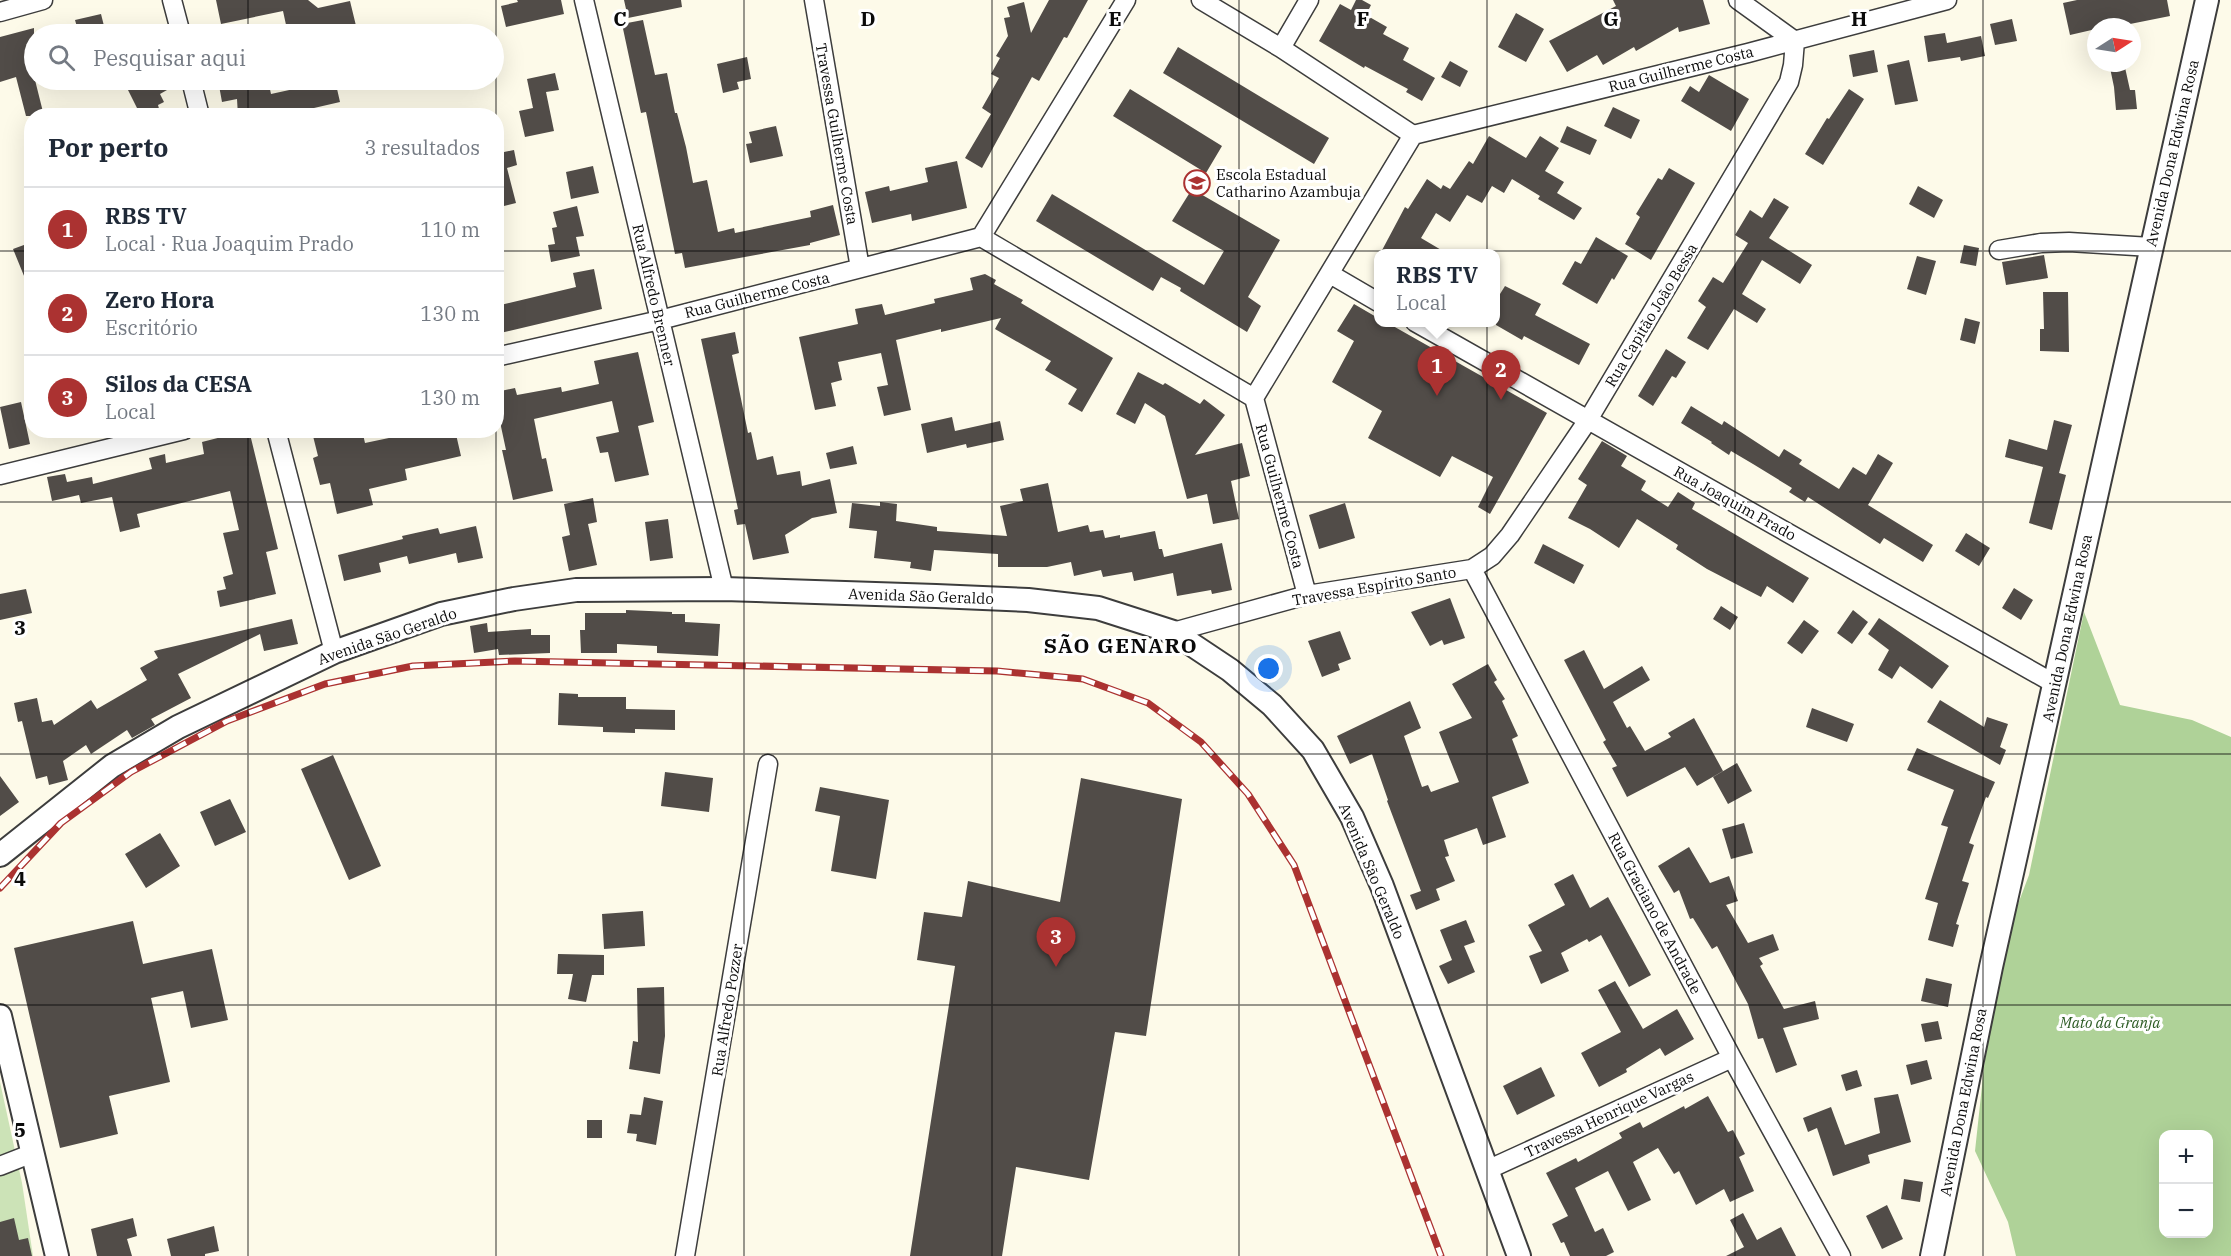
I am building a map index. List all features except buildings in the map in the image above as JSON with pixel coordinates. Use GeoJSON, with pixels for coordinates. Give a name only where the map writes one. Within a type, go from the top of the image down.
{"type":"FeatureCollection","features":[{"type":"Feature","properties":{"kind":"street"},"geometry":{"type":"LineString","coordinates":[[0,12],[43,0]]}},
{"type":"Feature","properties":{"kind":"street"},"geometry":{"type":"LineString","coordinates":[[172,0],[178,24]]}},
{"type":"Feature","properties":{"kind":"street","name":"Rua Alfredo Brenner"},"geometry":{"type":"LineString","coordinates":[[584,0],[724,589]]}},
{"type":"Feature","properties":{"kind":"street","name":"Travessa Guilherme Costa"},"geometry":{"type":"LineString","coordinates":[[814,0],[860,268]]}},
{"type":"Feature","properties":{"kind":"street"},"geometry":{"type":"LineString","coordinates":[[1125,0],[981,237],[1254,398],[1413,135],[1281,48],[1201,0]]}},
{"type":"Feature","properties":{"kind":"street"},"geometry":{"type":"LineString","coordinates":[[1281,48],[1309,0]]}},
{"type":"Feature","properties":{"kind":"street"},"geometry":{"type":"LineString","coordinates":[[1738,0],[1795,41]]}},
{"type":"Feature","properties":{"kind":"street","name":"Rua Guilherme Costa"},"geometry":{"type":"LineString","coordinates":[[1413,135],[1795,41],[1947,0]]}},
{"type":"Feature","properties":{"kind":"street","name":"Avenida Dona Edwina Rosa"},"geometry":{"type":"LineString","coordinates":[[1932,1256],[1991,967],[2207,0]]}},
{"type":"Feature","properties":{"kind":"street","name":"Rua Capitão João Bessa"},"geometry":{"type":"LineString","coordinates":[[1472,569],[1492,556],[1510,535],[1588,420],[1789,82],[1795,41]]}},
{"type":"Feature","properties":{"kind":"street"},"geometry":{"type":"LineString","coordinates":[[194,90],[198,108]]}},
{"type":"Feature","properties":{"kind":"street","name":"Rua Guilherme Costa"},"geometry":{"type":"LineString","coordinates":[[504,355],[660,320],[981,237]]}},
{"type":"Feature","properties":{"kind":"street"},"geometry":{"type":"LineString","coordinates":[[1999,250],[2041,243],[2069,242],[2151,247]]}},
{"type":"Feature","properties":{"kind":"street"},"geometry":{"type":"LineString","coordinates":[[1330,274],[1374,300]]}},
{"type":"Feature","properties":{"kind":"street","name":"Rua Joaquim Prado"},"geometry":{"type":"LineString","coordinates":[[1424,327],[2055,684]]}},
{"type":"Feature","properties":{"kind":"street","name":"Rua Guilherme Costa"},"geometry":{"type":"LineString","coordinates":[[1254,398],[1307,595]]}},
{"type":"Feature","properties":{"kind":"street"},"geometry":{"type":"LineString","coordinates":[[0,476],[152,438]]}},
{"type":"Feature","properties":{"kind":"street"},"geometry":{"type":"LineString","coordinates":[[278,438],[334,652]]}},
{"type":"Feature","properties":{"kind":"street","name":"Travessa Espírito Santo"},"geometry":{"type":"LineString","coordinates":[[1173,632],[1307,595],[1472,569]]}},
{"type":"Feature","properties":{"kind":"street","name":"Rua Graciano de Andrade"},"geometry":{"type":"LineString","coordinates":[[1472,569],[1732,1058],[1841,1256]]}},
{"type":"Feature","properties":{"kind":"street","name":"Avenida São Geraldo"},"geometry":{"type":"LineString","coordinates":[[0,855],[112,766],[178,727],[334,652],[441,614],[514,599],[576,590],[724,589],[1028,600],[1098,608],[1173,632],[1230,670],[1272,705],[1313,750],[1352,816],[1382,886],[1519,1256]]}},
{"type":"Feature","properties":{"kind":"street","name":"Rua Alfredo Pozzer"},"geometry":{"type":"LineString","coordinates":[[686,1256],[768,764]]}},
{"type":"Feature","properties":{"kind":"street"},"geometry":{"type":"LineString","coordinates":[[0,1016],[57,1256]]}},
{"type":"Feature","properties":{"kind":"street","name":"Travessa Henrique Vargas"},"geometry":{"type":"LineString","coordinates":[[1487,1170],[1732,1058]]}},
{"type":"Feature","properties":{"kind":"street"},"geometry":{"type":"LineString","coordinates":[[0,1166],[33,1153]]}},
{"type":"Feature","properties":{"kind":"green space","name":"Mato da Granja"},"geometry":{"type":"Polygon","coordinates":[[[2084,612],[2120,705],[2192,720],[2231,737],[2231,1256],[2016,1256],[2008,1222],[1975,1151],[1995,965],[2029,875],[2084,612]]]}},
{"type":"Feature","properties":{"kind":"green space"},"geometry":{"type":"Polygon","coordinates":[[[0,1082],[22,1183],[33,1256],[0,1256],[0,1082]]]}},
{"type":"Feature","properties":{"kind":"railway"},"geometry":{"type":"LineString","coordinates":[[0,888],[61,823],[131,772],[227,721],[325,684],[413,666],[515,661],[997,671],[1083,679],[1148,703],[1201,742],[1248,794],[1294,865],[1441,1256]]}},
{"type":"Feature","properties":{"kind":"place","name":"Escola Estadual Catharino Azambuja"},"geometry":{"type":"Point","coordinates":[1197,183]}},
{"type":"Feature","properties":{"kind":"place","name":"RBS TV"},"geometry":{"type":"Point","coordinates":[1437,396]}},
{"type":"Feature","properties":{"kind":"place","name":"Zero Hora"},"geometry":{"type":"Point","coordinates":[1501,400]}},
{"type":"Feature","properties":{"kind":"place","name":"Silos da CESA"},"geometry":{"type":"Point","coordinates":[1056,967]}},
{"type":"Feature","properties":{"kind":"district","name":"SÃO GENARO"},"geometry":{"type":"Point","coordinates":[1121,645]}}]}
